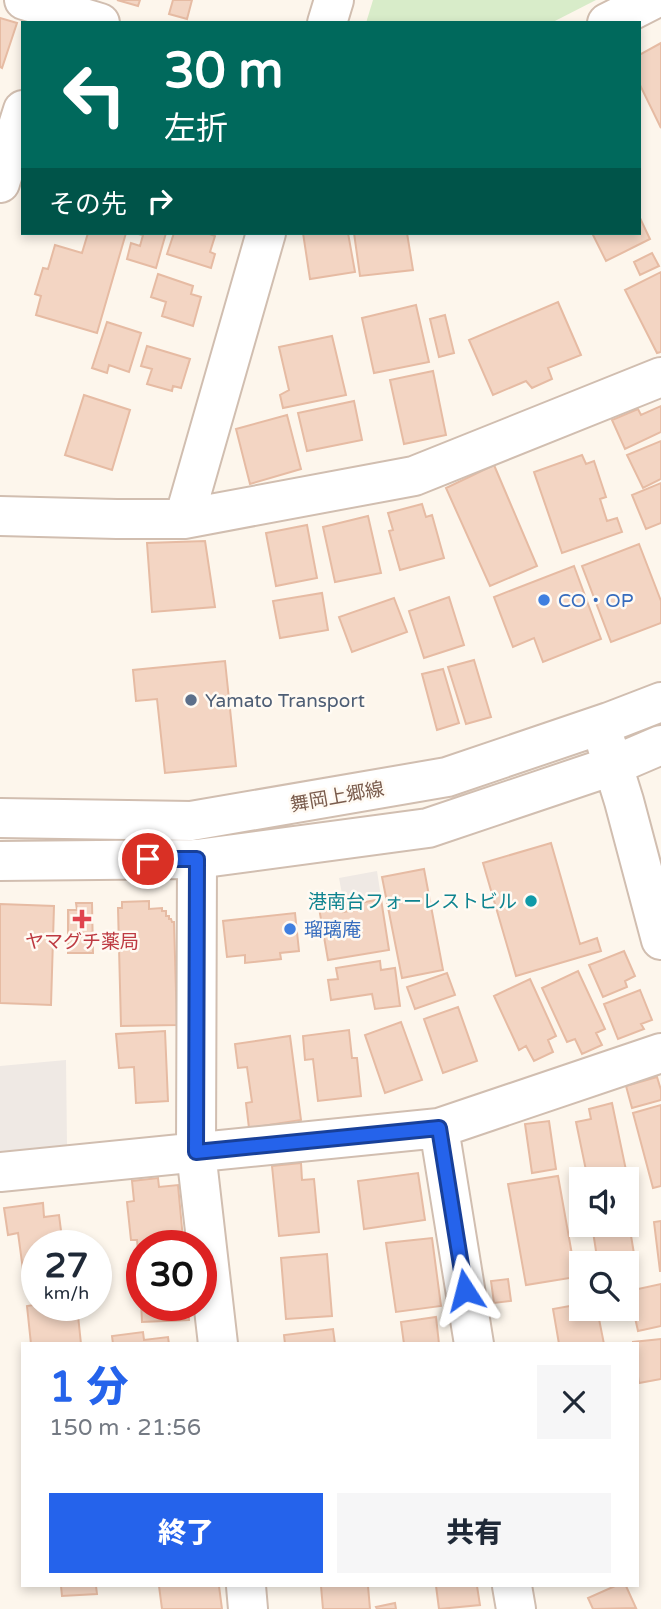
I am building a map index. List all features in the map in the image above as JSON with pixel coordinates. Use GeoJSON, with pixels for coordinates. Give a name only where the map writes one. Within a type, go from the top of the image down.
{"type":"FeatureCollection","features":[{"type":"Feature","properties":{"kind":"street"},"geometry":{"type":"LineString","coordinates":[[328,21],[334,0]]}},
{"type":"Feature","properties":{"kind":"street"},"geometry":{"type":"LineString","coordinates":[[611,21],[652,0]]}},
{"type":"Feature","properties":{"kind":"street"},"geometry":{"type":"LineString","coordinates":[[46,8],[93,21]]}},
{"type":"Feature","properties":{"kind":"street"},"geometry":{"type":"LineString","coordinates":[[0,183],[21,116]]}},
{"type":"Feature","properties":{"kind":"street"},"geometry":{"type":"LineString","coordinates":[[184,519],[265,235]]}},
{"type":"Feature","properties":{"kind":"street"},"geometry":{"type":"LineString","coordinates":[[0,516],[184,519],[414,476],[661,377]]}},
{"type":"Feature","properties":{"kind":"street","name":"舞岡上郷線"},"geometry":{"type":"LineString","coordinates":[[0,818],[191,821],[447,777],[661,702]]}},
{"type":"Feature","properties":{"kind":"street"},"geometry":{"type":"LineString","coordinates":[[601,724],[661,940]]}},
{"type":"Feature","properties":{"kind":"street"},"geometry":{"type":"LineString","coordinates":[[0,861],[197,859],[429,828],[612,766],[661,745]]}},
{"type":"Feature","properties":{"kind":"street"},"geometry":{"type":"LineString","coordinates":[[197,859],[196,1152],[218,1342]]}},
{"type":"Feature","properties":{"kind":"street"},"geometry":{"type":"LineString","coordinates":[[0,1172],[439,1128],[661,1053]]}},
{"type":"Feature","properties":{"kind":"street"},"geometry":{"type":"LineString","coordinates":[[439,1128],[474,1342]]}},
{"type":"Feature","properties":{"kind":"street"},"geometry":{"type":"LineString","coordinates":[[246,1587],[248,1609]]}},
{"type":"Feature","properties":{"kind":"street"},"geometry":{"type":"LineString","coordinates":[[512,1587],[516,1609]]}},
{"type":"Feature","properties":{"kind":"shaded area"},"geometry":{"type":"Polygon","coordinates":[[[377,871],[381,897],[357,901],[358,908],[345,910],[339,878],[377,871]]]}},
{"type":"Feature","properties":{"kind":"shaded area"},"geometry":{"type":"Polygon","coordinates":[[[66,1060],[67,1146],[0,1155],[0,1066],[66,1060]]]}},
{"type":"Feature","properties":{"kind":"green space"},"geometry":{"type":"Polygon","coordinates":[[[373,0],[596,0],[555,21],[367,21],[373,0]]]}},
{"type":"Feature","properties":{"kind":"building"},"geometry":{"type":"Polygon","coordinates":[[[117,0],[140,0],[138,6],[117,0]]]}},
{"type":"Feature","properties":{"kind":"building"},"geometry":{"type":"Polygon","coordinates":[[[173,0],[192,0],[187,19],[169,14],[173,0]]]}},
{"type":"Feature","properties":{"kind":"building"},"geometry":{"type":"Polygon","coordinates":[[[0,18],[17,23],[2,68],[0,67],[0,18]]]}},
{"type":"Feature","properties":{"kind":"building"},"geometry":{"type":"Polygon","coordinates":[[[661,43],[661,128],[641,87],[641,54],[661,43]]]}},
{"type":"Feature","properties":{"kind":"building"},"geometry":{"type":"Polygon","coordinates":[[[641,220],[650,239],[606,261],[593,235],[641,235],[641,220]]]}},
{"type":"Feature","properties":{"kind":"building"},"geometry":{"type":"Polygon","coordinates":[[[87,235],[125,235],[97,333],[36,315],[41,296],[35,294],[43,268],[48,269],[55,245],[82,253],[87,235]]]}},
{"type":"Feature","properties":{"kind":"building"},"geometry":{"type":"Polygon","coordinates":[[[143,235],[165,235],[156,268],[127,259],[131,243],[140,246],[143,235]]]}},
{"type":"Feature","properties":{"kind":"building"},"geometry":{"type":"Polygon","coordinates":[[[173,235],[215,236],[210,252],[215,254],[211,268],[167,254],[173,235]]]}},
{"type":"Feature","properties":{"kind":"building"},"geometry":{"type":"Polygon","coordinates":[[[303,235],[348,235],[355,272],[310,279],[303,235]]]}},
{"type":"Feature","properties":{"kind":"building"},"geometry":{"type":"Polygon","coordinates":[[[354,235],[407,235],[413,270],[360,276],[354,235]]]}},
{"type":"Feature","properties":{"kind":"building"},"geometry":{"type":"Polygon","coordinates":[[[652,253],[659,266],[640,275],[634,262],[652,253]]]}},
{"type":"Feature","properties":{"kind":"building"},"geometry":{"type":"Polygon","coordinates":[[[661,272],[661,352],[657,353],[625,290],[661,272]]]}},
{"type":"Feature","properties":{"kind":"building"},"geometry":{"type":"Polygon","coordinates":[[[158,274],[193,286],[191,294],[201,297],[193,326],[162,316],[166,302],[151,297],[158,274]]]}},
{"type":"Feature","properties":{"kind":"building"},"geometry":{"type":"Polygon","coordinates":[[[558,302],[581,355],[548,368],[552,379],[532,388],[526,381],[493,395],[469,340],[558,302]]]}},
{"type":"Feature","properties":{"kind":"building"},"geometry":{"type":"Polygon","coordinates":[[[416,305],[429,362],[374,373],[362,318],[416,305]]]}},
{"type":"Feature","properties":{"kind":"building"},"geometry":{"type":"Polygon","coordinates":[[[445,315],[454,353],[439,357],[430,319],[445,315]]]}},
{"type":"Feature","properties":{"kind":"building"},"geometry":{"type":"Polygon","coordinates":[[[107,322],[141,333],[129,372],[109,365],[107,373],[92,368],[107,322]]]}},
{"type":"Feature","properties":{"kind":"building"},"geometry":{"type":"Polygon","coordinates":[[[332,336],[346,395],[283,408],[280,395],[289,390],[279,347],[332,336]]]}},
{"type":"Feature","properties":{"kind":"building"},"geometry":{"type":"Polygon","coordinates":[[[147,346],[190,359],[181,388],[173,386],[172,391],[147,384],[152,369],[141,366],[147,346]]]}},
{"type":"Feature","properties":{"kind":"building"},"geometry":{"type":"Polygon","coordinates":[[[433,371],[446,435],[404,444],[390,380],[433,371]]]}},
{"type":"Feature","properties":{"kind":"building"},"geometry":{"type":"Polygon","coordinates":[[[84,395],[130,410],[112,470],[65,455],[84,395]]]}},
{"type":"Feature","properties":{"kind":"building"},"geometry":{"type":"Polygon","coordinates":[[[354,401],[362,440],[307,451],[298,413],[354,401]]]}},
{"type":"Feature","properties":{"kind":"building"},"geometry":{"type":"Polygon","coordinates":[[[661,406],[661,432],[625,449],[612,420],[638,409],[641,415],[661,406]]]}},
{"type":"Feature","properties":{"kind":"building"},"geometry":{"type":"Polygon","coordinates":[[[287,415],[301,469],[250,484],[236,429],[287,415]]]}},
{"type":"Feature","properties":{"kind":"building"},"geometry":{"type":"Polygon","coordinates":[[[661,441],[661,479],[643,488],[627,455],[661,441]]]}},
{"type":"Feature","properties":{"kind":"building"},"geometry":{"type":"Polygon","coordinates":[[[582,455],[586,464],[594,461],[606,497],[600,499],[607,521],[617,518],[622,532],[562,553],[534,472],[582,455]]]}},
{"type":"Feature","properties":{"kind":"building"},"geometry":{"type":"Polygon","coordinates":[[[494,465],[537,566],[490,586],[446,488],[494,465]]]}},
{"type":"Feature","properties":{"kind":"building"},"geometry":{"type":"Polygon","coordinates":[[[661,483],[661,523],[646,529],[632,495],[661,483]]]}},
{"type":"Feature","properties":{"kind":"building"},"geometry":{"type":"Polygon","coordinates":[[[422,504],[426,517],[432,515],[444,558],[400,570],[389,531],[393,530],[388,513],[422,504]]]}},
{"type":"Feature","properties":{"kind":"building"},"geometry":{"type":"Polygon","coordinates":[[[368,516],[381,573],[335,582],[323,527],[368,516]]]}},
{"type":"Feature","properties":{"kind":"building"},"geometry":{"type":"Polygon","coordinates":[[[307,525],[317,578],[276,586],[266,533],[307,525]]]}},
{"type":"Feature","properties":{"kind":"building"},"geometry":{"type":"Polygon","coordinates":[[[205,541],[215,607],[152,612],[147,543],[205,541]]]}},
{"type":"Feature","properties":{"kind":"building"},"geometry":{"type":"Polygon","coordinates":[[[639,544],[661,601],[661,623],[611,642],[582,566],[639,544]]]}},
{"type":"Feature","properties":{"kind":"building"},"geometry":{"type":"Polygon","coordinates":[[[574,566],[601,639],[543,662],[534,638],[513,647],[494,597],[574,566]]]}},
{"type":"Feature","properties":{"kind":"building"},"geometry":{"type":"Polygon","coordinates":[[[322,593],[328,630],[280,638],[273,601],[322,593]]]}},
{"type":"Feature","properties":{"kind":"building"},"geometry":{"type":"Polygon","coordinates":[[[449,597],[464,645],[424,658],[409,611],[449,597]]]}},
{"type":"Feature","properties":{"kind":"building"},"geometry":{"type":"Polygon","coordinates":[[[394,598],[407,632],[352,652],[339,617],[394,598]]]}},
{"type":"Feature","properties":{"kind":"building"},"geometry":{"type":"Polygon","coordinates":[[[474,660],[491,717],[466,724],[448,667],[474,660]]]}},
{"type":"Feature","properties":{"kind":"building"},"geometry":{"type":"Polygon","coordinates":[[[225,661],[236,766],[165,773],[157,699],[136,701],[133,670],[225,661]]]}},
{"type":"Feature","properties":{"kind":"building"},"geometry":{"type":"Polygon","coordinates":[[[443,669],[459,723],[437,730],[422,674],[443,669]]]}},
{"type":"Feature","properties":{"kind":"building","name":"港南台フォーレストビル"},"geometry":{"type":"Polygon","coordinates":[[[551,843],[580,944],[597,938],[601,951],[516,976],[483,863],[551,843]]]}},
{"type":"Feature","properties":{"kind":"building"},"geometry":{"type":"Polygon","coordinates":[[[424,869],[443,970],[402,978],[382,877],[424,869]]]}},
{"type":"Feature","properties":{"kind":"building"},"geometry":{"type":"Polygon","coordinates":[[[341,898],[343,912],[361,909],[360,903],[381,899],[389,950],[328,960],[318,902],[341,898]]]}},
{"type":"Feature","properties":{"kind":"building"},"geometry":{"type":"Polygon","coordinates":[[[149,901],[149,909],[162,908],[162,911],[166,911],[166,916],[174,922],[177,1025],[121,1026],[118,908],[122,908],[122,902],[149,901]]]}},
{"type":"Feature","properties":{"kind":"building"},"geometry":{"type":"Polygon","coordinates":[[[76,903],[92,903],[93,953],[68,953],[68,910],[77,910],[76,903]]]}},
{"type":"Feature","properties":{"kind":"building"},"geometry":{"type":"Polygon","coordinates":[[[0,904],[54,906],[51,1005],[0,1003],[0,904]]]}},
{"type":"Feature","properties":{"kind":"building"},"geometry":{"type":"Polygon","coordinates":[[[295,913],[299,951],[280,953],[281,959],[245,963],[245,955],[227,957],[223,921],[295,913]]]}},
{"type":"Feature","properties":{"kind":"building"},"geometry":{"type":"Polygon","coordinates":[[[624,951],[635,976],[625,981],[627,987],[603,997],[589,965],[624,951]]]}},
{"type":"Feature","properties":{"kind":"building"},"geometry":{"type":"Polygon","coordinates":[[[380,961],[381,970],[395,968],[400,1006],[375,1009],[372,994],[331,1000],[328,980],[338,979],[336,968],[380,961]]]}},
{"type":"Feature","properties":{"kind":"building"},"geometry":{"type":"Polygon","coordinates":[[[578,971],[605,1029],[596,1033],[602,1045],[582,1054],[575,1039],[567,1042],[542,988],[578,971]]]}},
{"type":"Feature","properties":{"kind":"building"},"geometry":{"type":"Polygon","coordinates":[[[447,973],[455,995],[415,1009],[407,987],[447,973]]]}},
{"type":"Feature","properties":{"kind":"building"},"geometry":{"type":"Polygon","coordinates":[[[530,979],[556,1036],[548,1040],[553,1052],[534,1061],[526,1046],[519,1050],[494,996],[530,979]]]}},
{"type":"Feature","properties":{"kind":"building"},"geometry":{"type":"Polygon","coordinates":[[[640,990],[652,1020],[641,1024],[644,1029],[618,1039],[604,1004],[640,990]]]}},
{"type":"Feature","properties":{"kind":"building"},"geometry":{"type":"Polygon","coordinates":[[[458,1007],[477,1061],[443,1073],[424,1019],[458,1007]]]}},
{"type":"Feature","properties":{"kind":"building"},"geometry":{"type":"Polygon","coordinates":[[[401,1022],[422,1080],[385,1093],[365,1035],[401,1022]]]}},
{"type":"Feature","properties":{"kind":"building"},"geometry":{"type":"Polygon","coordinates":[[[349,1030],[352,1058],[357,1058],[361,1096],[318,1101],[313,1059],[305,1060],[303,1036],[349,1030]]]}},
{"type":"Feature","properties":{"kind":"building"},"geometry":{"type":"Polygon","coordinates":[[[165,1031],[168,1101],[136,1103],[134,1067],[119,1068],[116,1034],[165,1031]]]}},
{"type":"Feature","properties":{"kind":"building"},"geometry":{"type":"Polygon","coordinates":[[[290,1036],[301,1120],[249,1128],[246,1103],[252,1102],[247,1067],[238,1068],[235,1044],[290,1036]]]}},
{"type":"Feature","properties":{"kind":"building"},"geometry":{"type":"Polygon","coordinates":[[[657,1077],[661,1100],[632,1108],[626,1086],[657,1077]]]}},
{"type":"Feature","properties":{"kind":"building"},"geometry":{"type":"Polygon","coordinates":[[[612,1103],[625,1167],[585,1167],[576,1122],[591,1119],[589,1109],[612,1103]]]}},
{"type":"Feature","properties":{"kind":"building"},"geometry":{"type":"Polygon","coordinates":[[[661,1105],[661,1186],[653,1188],[633,1113],[661,1105]]]}},
{"type":"Feature","properties":{"kind":"building"},"geometry":{"type":"Polygon","coordinates":[[[549,1121],[556,1169],[532,1173],[525,1124],[549,1121]]]}},
{"type":"Feature","properties":{"kind":"building"},"geometry":{"type":"Polygon","coordinates":[[[301,1163],[302,1180],[314,1179],[319,1232],[279,1236],[272,1166],[301,1163]]]}},
{"type":"Feature","properties":{"kind":"building"},"geometry":{"type":"Polygon","coordinates":[[[418,1173],[425,1220],[364,1229],[358,1181],[418,1173]]]}},
{"type":"Feature","properties":{"kind":"building"},"geometry":{"type":"Polygon","coordinates":[[[558,1176],[571,1251],[569,1251],[569,1278],[526,1285],[508,1184],[558,1176]]]}},
{"type":"Feature","properties":{"kind":"building"},"geometry":{"type":"Polygon","coordinates":[[[158,1178],[159,1187],[178,1185],[182,1230],[130,1230],[127,1202],[134,1201],[132,1181],[158,1178]]]}},
{"type":"Feature","properties":{"kind":"building"},"geometry":{"type":"Polygon","coordinates":[[[43,1203],[44,1217],[59,1215],[61,1230],[21,1230],[21,1255],[18,1233],[8,1235],[4,1208],[43,1203]]]}},
{"type":"Feature","properties":{"kind":"building"},"geometry":{"type":"Polygon","coordinates":[[[661,1221],[661,1271],[660,1271],[654,1222],[661,1221]]]}},
{"type":"Feature","properties":{"kind":"building"},"geometry":{"type":"Polygon","coordinates":[[[594,1237],[631,1237],[634,1251],[596,1251],[594,1237]]]}},
{"type":"Feature","properties":{"kind":"building"},"geometry":{"type":"Polygon","coordinates":[[[432,1238],[441,1306],[396,1312],[386,1243],[432,1238]]]}},
{"type":"Feature","properties":{"kind":"building"},"geometry":{"type":"Polygon","coordinates":[[[327,1254],[332,1316],[286,1319],[281,1258],[327,1254]]]}},
{"type":"Feature","properties":{"kind":"building"},"geometry":{"type":"Polygon","coordinates":[[[508,1279],[511,1301],[494,1303],[491,1281],[508,1279]]]}},
{"type":"Feature","properties":{"kind":"building"},"geometry":{"type":"Polygon","coordinates":[[[661,1284],[661,1326],[638,1331],[636,1321],[639,1321],[639,1289],[661,1284]]]}},
{"type":"Feature","properties":{"kind":"building"},"geometry":{"type":"Polygon","coordinates":[[[569,1306],[569,1321],[599,1321],[604,1342],[559,1342],[553,1309],[569,1306]]]}},
{"type":"Feature","properties":{"kind":"building"},"geometry":{"type":"Polygon","coordinates":[[[436,1317],[439,1342],[404,1342],[401,1322],[436,1317]]]}},
{"type":"Feature","properties":{"kind":"building"},"geometry":{"type":"Polygon","coordinates":[[[29,1321],[79,1321],[81,1342],[31,1342],[29,1321]]]}},
{"type":"Feature","properties":{"kind":"building"},"geometry":{"type":"Polygon","coordinates":[[[333,1329],[335,1342],[285,1342],[284,1335],[333,1329]]]}},
{"type":"Feature","properties":{"kind":"building"},"geometry":{"type":"Polygon","coordinates":[[[143,1332],[144,1340],[168,1337],[169,1342],[113,1342],[112,1336],[143,1332]]]}},
{"type":"Feature","properties":{"kind":"building"},"geometry":{"type":"Polygon","coordinates":[[[661,1339],[661,1379],[639,1383],[639,1342],[633,1342],[661,1339]]]}},
{"type":"Feature","properties":{"kind":"building"},"geometry":{"type":"Polygon","coordinates":[[[61,1587],[96,1587],[97,1594],[62,1596],[61,1587]]]}},
{"type":"Feature","properties":{"kind":"building"},"geometry":{"type":"Polygon","coordinates":[[[159,1587],[219,1587],[222,1609],[162,1609],[159,1587]]]}},
{"type":"Feature","properties":{"kind":"building"},"geometry":{"type":"Polygon","coordinates":[[[321,1587],[368,1587],[370,1609],[323,1609],[321,1587]]]}},
{"type":"Feature","properties":{"kind":"building"},"geometry":{"type":"Polygon","coordinates":[[[436,1587],[477,1587],[480,1605],[439,1609],[436,1587]]]}},
{"type":"Feature","properties":{"kind":"building"},"geometry":{"type":"Polygon","coordinates":[[[613,1587],[626,1587],[636,1608],[593,1609],[588,1598],[613,1587]]]}},
{"type":"Feature","properties":{"kind":"building"},"geometry":{"type":"Polygon","coordinates":[[[395,1603],[396,1609],[376,1607],[395,1603]]]}},
{"type":"Feature","properties":{"kind":"place","name":"CO・OP"},"geometry":{"type":"Point","coordinates":[544,600]}},
{"type":"Feature","properties":{"kind":"place","name":"Yamato Transport"},"geometry":{"type":"Point","coordinates":[191,700]}},
{"type":"Feature","properties":{"kind":"place","name":"港南台フォーレストビル"},"geometry":{"type":"Point","coordinates":[531,901]}},
{"type":"Feature","properties":{"kind":"place","name":"ヤマグチ薬局"},"geometry":{"type":"Point","coordinates":[82,919]}},
{"type":"Feature","properties":{"kind":"place","name":"瑠璃庵"},"geometry":{"type":"Point","coordinates":[290,929]}},
{"type":"Feature","properties":{"kind":"route"},"geometry":{"type":"LineString","coordinates":[[148,859],[197,859],[196,1152],[439,1128],[465,1290]]}}]}
